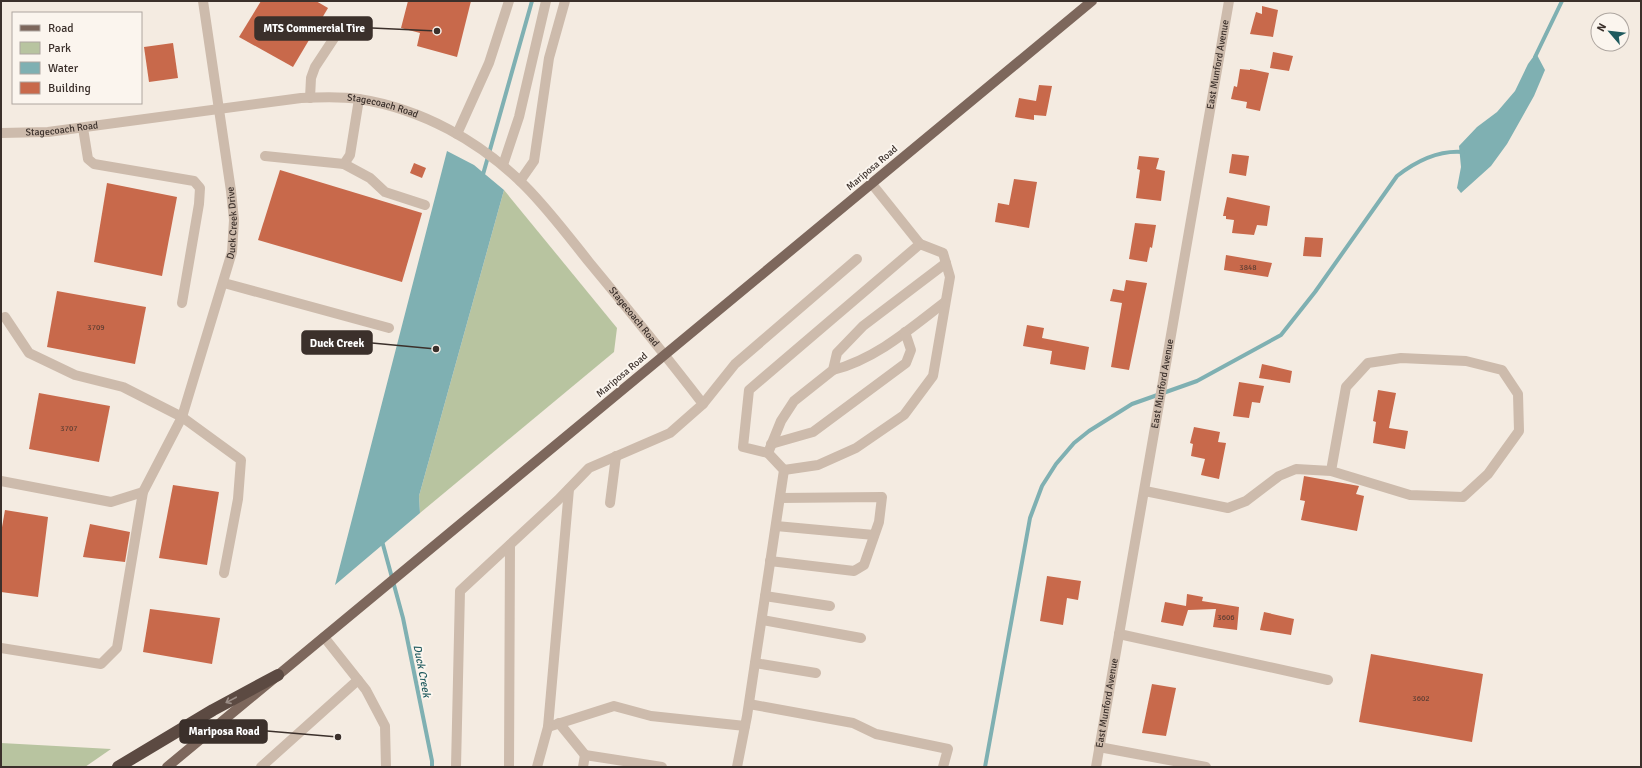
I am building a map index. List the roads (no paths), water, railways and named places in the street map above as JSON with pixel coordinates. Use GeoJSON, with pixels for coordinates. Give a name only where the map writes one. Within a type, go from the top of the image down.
{"type":"FeatureCollection","features":[{"type":"Feature","properties":{"kind":"highway"},"geometry":{"type":"LineString","coordinates":[[118,767],[213,710],[278,675]]}},
{"type":"Feature","properties":{"kind":"main road","name":"Mariposa Road"},"geometry":{"type":"LineString","coordinates":[[167,767],[1092,1]]}},
{"type":"Feature","properties":{"kind":"street","name":"Duck Creek Drive"},"geometry":{"type":"LineString","coordinates":[[1,648],[101,664],[117,648],[143,492],[182,417],[224,283],[232,252],[234,220],[203,1]]}},
{"type":"Feature","properties":{"kind":"street"},"geometry":{"type":"LineString","coordinates":[[457,134],[492,58],[509,1]]}},
{"type":"Feature","properties":{"kind":"street"},"geometry":{"type":"LineString","coordinates":[[502,165],[519,117],[546,1]]}},
{"type":"Feature","properties":{"kind":"street"},"geometry":{"type":"LineString","coordinates":[[520,181],[534,161],[550,58],[565,1]]}},
{"type":"Feature","properties":{"kind":"street","name":"East Munford Avenue"},"geometry":{"type":"LineString","coordinates":[[1096,767],[1229,1]]}},
{"type":"Feature","properties":{"kind":"street"},"geometry":{"type":"LineString","coordinates":[[310,98],[310,78],[315,67],[344,23]]}},
{"type":"Feature","properties":{"kind":"street","name":"Stagecoach Road"},"geometry":{"type":"LineString","coordinates":[[1,133],[48,132],[218,109],[327,97],[359,99],[399,108],[438,123],[473,142],[520,181],[559,225],[703,404]]}},
{"type":"Feature","properties":{"kind":"street"},"geometry":{"type":"LineString","coordinates":[[344,164],[350,155],[359,99]]}},
{"type":"Feature","properties":{"kind":"street"},"geometry":{"type":"LineString","coordinates":[[83,128],[88,159],[94,164],[194,181],[200,188],[199,204],[182,303]]}},
{"type":"Feature","properties":{"kind":"street"},"geometry":{"type":"LineString","coordinates":[[265,156],[344,164],[370,178],[385,192],[425,205]]}},
{"type":"Feature","properties":{"kind":"street"},"geometry":{"type":"LineString","coordinates":[[784,470],[818,465],[856,448],[904,415],[933,376],[950,278],[943,253],[920,244],[872,184]]}},
{"type":"Feature","properties":{"kind":"street"},"geometry":{"type":"LineString","coordinates":[[905,332],[911,350],[906,363],[813,432],[770,448],[743,447],[749,390],[920,244]]}},
{"type":"Feature","properties":{"kind":"street"},"geometry":{"type":"LineString","coordinates":[[456,767],[460,591],[569,489],[589,468],[670,433],[703,404],[735,364],[857,260]]}},
{"type":"Feature","properties":{"kind":"street"},"geometry":{"type":"LineString","coordinates":[[833,370],[837,353],[863,326],[946,263]]}},
{"type":"Feature","properties":{"kind":"street"},"geometry":{"type":"LineString","coordinates":[[224,283],[389,328]]}},
{"type":"Feature","properties":{"kind":"street"},"geometry":{"type":"LineString","coordinates":[[770,448],[781,421],[794,401],[833,370],[851,365],[905,332],[946,302]]}},
{"type":"Feature","properties":{"kind":"street"},"geometry":{"type":"LineString","coordinates":[[5,317],[29,353],[75,375],[123,387],[182,417],[241,460],[238,499],[224,573]]}},
{"type":"Feature","properties":{"kind":"street"},"geometry":{"type":"LineString","coordinates":[[1145,491],[1228,508],[1246,501],[1279,476],[1296,469],[1330,471],[1410,495],[1463,497],[1488,474],[1519,431],[1518,394],[1502,370],[1466,361],[1401,358],[1368,363],[1346,387],[1330,471]]}},
{"type":"Feature","properties":{"kind":"street"},"geometry":{"type":"LineString","coordinates":[[737,767],[749,704],[784,470],[770,448]]}},
{"type":"Feature","properties":{"kind":"street"},"geometry":{"type":"LineString","coordinates":[[610,503],[616,456]]}},
{"type":"Feature","properties":{"kind":"street"},"geometry":{"type":"LineString","coordinates":[[1,481],[111,502],[143,492]]}},
{"type":"Feature","properties":{"kind":"street"},"geometry":{"type":"LineString","coordinates":[[537,767],[548,727],[569,489]]}},
{"type":"Feature","properties":{"kind":"street"},"geometry":{"type":"LineString","coordinates":[[770,561],[854,571],[864,565],[879,522],[882,497],[780,498]]}},
{"type":"Feature","properties":{"kind":"street"},"geometry":{"type":"LineString","coordinates":[[776,526],[874,535]]}},
{"type":"Feature","properties":{"kind":"street"},"geometry":{"type":"LineString","coordinates":[[509,767],[510,545]]}},
{"type":"Feature","properties":{"kind":"street"},"geometry":{"type":"LineString","coordinates":[[765,596],[830,606]]}},
{"type":"Feature","properties":{"kind":"street"},"geometry":{"type":"LineString","coordinates":[[762,620],[861,638]]}},
{"type":"Feature","properties":{"kind":"street"},"geometry":{"type":"LineString","coordinates":[[1119,634],[1328,680]]}},
{"type":"Feature","properties":{"kind":"street"},"geometry":{"type":"LineString","coordinates":[[324,637],[366,690],[385,726],[386,767]]}},
{"type":"Feature","properties":{"kind":"street"},"geometry":{"type":"LineString","coordinates":[[755,663],[816,673]]}},
{"type":"Feature","properties":{"kind":"street"},"geometry":{"type":"LineString","coordinates":[[261,767],[358,680]]}},
{"type":"Feature","properties":{"kind":"street"},"geometry":{"type":"LineString","coordinates":[[749,704],[853,723],[876,734],[948,749],[943,767]]}},
{"type":"Feature","properties":{"kind":"street"},"geometry":{"type":"LineString","coordinates":[[548,727],[614,706],[651,716],[745,726]]}},
{"type":"Feature","properties":{"kind":"street"},"geometry":{"type":"LineString","coordinates":[[559,723],[585,755],[662,767]]}},
{"type":"Feature","properties":{"kind":"street"},"geometry":{"type":"LineString","coordinates":[[1099,747],[1206,767]]}},
{"type":"Feature","properties":{"kind":"street"},"geometry":{"type":"LineString","coordinates":[[583,767],[585,755]]}},
{"type":"Feature","properties":{"kind":"water"},"geometry":{"type":"Polygon","coordinates":[[[1536,53],[1545,70],[1534,96],[1507,144],[1491,166],[1461,193],[1457,188],[1461,167],[1459,146],[1477,127],[1497,112],[1515,91],[1528,64],[1536,53]]]}},
{"type":"Feature","properties":{"kind":"water"},"geometry":{"type":"Polygon","coordinates":[[[447,151],[474,165],[504,190],[419,496],[420,513],[335,585],[447,151]]]}},
{"type":"Feature","properties":{"kind":"waterway","name":"Duck Creek"},"geometry":{"type":"LineString","coordinates":[[482,178],[532,1]]}},
{"type":"Feature","properties":{"kind":"waterway"},"geometry":{"type":"LineString","coordinates":[[1535,57],[1562,1]]}},
{"type":"Feature","properties":{"kind":"waterway"},"geometry":{"type":"LineString","coordinates":[[985,767],[1030,518],[1042,486],[1056,464],[1074,443],[1089,431],[1132,404],[1197,381],[1281,335],[1315,292],[1397,176],[1419,162],[1436,155],[1463,152]]}},
{"type":"Feature","properties":{"kind":"waterway","name":"Duck Creek"},"geometry":{"type":"LineString","coordinates":[[382,541],[403,618],[432,767]]}},
{"type":"Feature","properties":{"kind":"place","name":"MTS Commercial Tire"},"geometry":{"type":"Point","coordinates":[437,31]}},
{"type":"Feature","properties":{"kind":"place","name":"Duck Creek"},"geometry":{"type":"Point","coordinates":[436,349]}},
{"type":"Feature","properties":{"kind":"place","name":"Mariposa Road"},"geometry":{"type":"Point","coordinates":[338,737]}}]}
